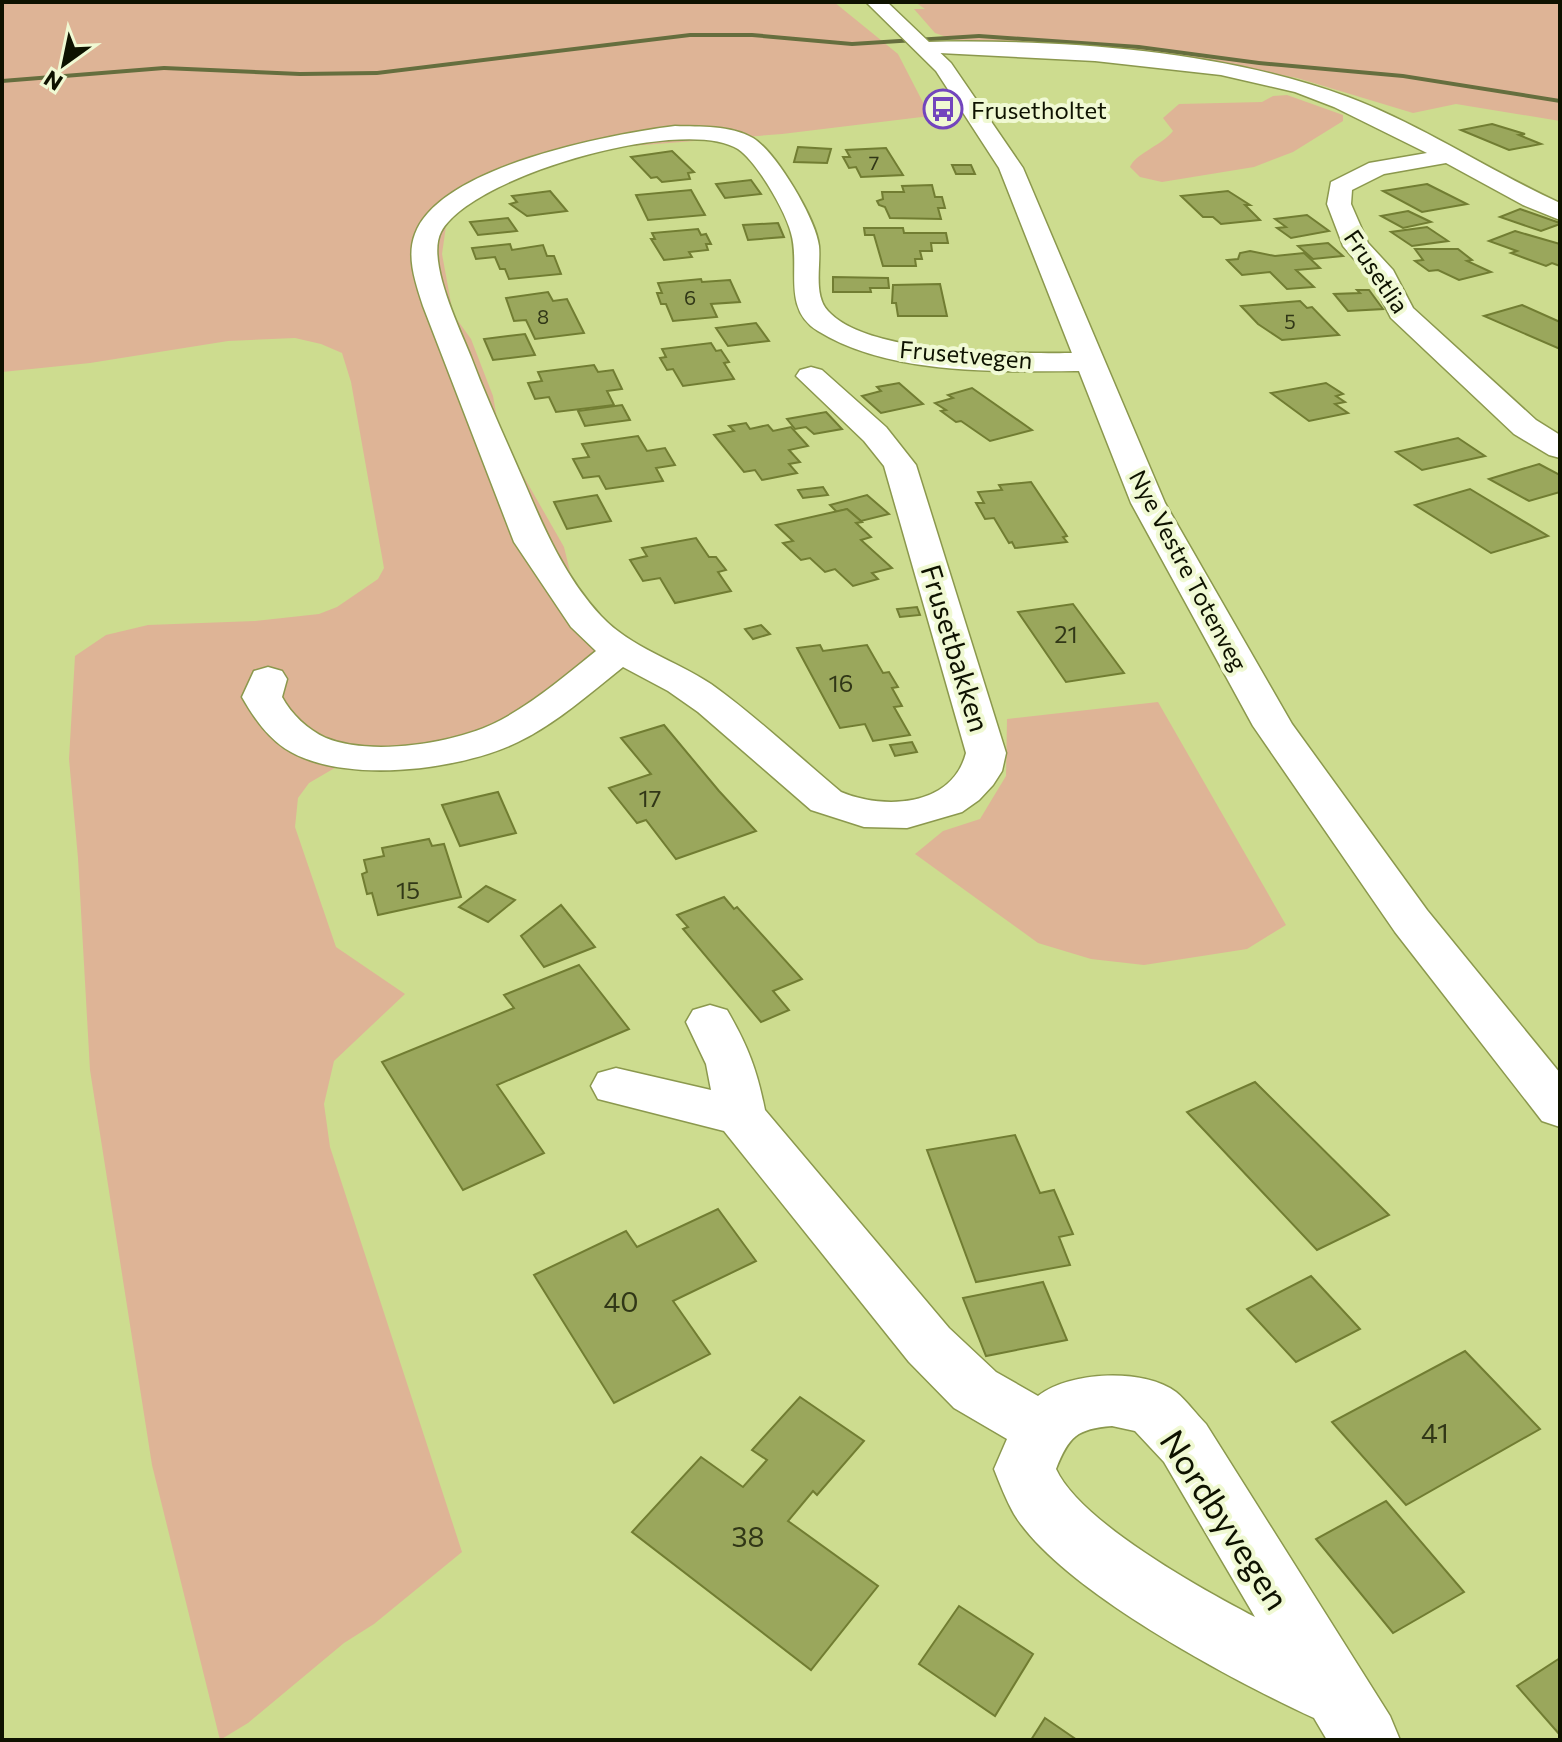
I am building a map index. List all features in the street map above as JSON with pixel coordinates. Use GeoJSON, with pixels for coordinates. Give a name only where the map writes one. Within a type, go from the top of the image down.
{"type":"FeatureCollection","features":[{"type":"Feature","properties":{"kind":"street","name":"Nye Vestre Totenveg"},"geometry":{"type":"LineString","coordinates":[[876,2],[931,52],[1011,168],[1148,503],[1273,726],[1411,921],[1560,1108]]}},
{"type":"Feature","properties":{"kind":"street"},"geometry":{"type":"LineString","coordinates":[[931,52],[1011,50],[1143,58],[1240,73],[1308,91],[1362,111],[1560,212]]}},
{"type":"Feature","properties":{"kind":"street"},"geometry":{"type":"LineString","coordinates":[[1143,58],[1141,71],[1145,86]]}},
{"type":"Feature","properties":{"kind":"street","name":"Frusetbakken"},"geometry":{"type":"LineString","coordinates":[[736,139],[698,134],[652,136],[607,143],[543,159],[510,172],[457,200],[428,230],[424,251],[438,306],[466,385],[535,548],[589,625],[620,651],[690,688],[826,801],[846,812],[891,817],[923,811],[958,796],[979,775],[986,753],[979,721],[900,465],[875,434],[811,376]]}},
{"type":"Feature","properties":{"kind":"street","name":"Frusetvegen"},"geometry":{"type":"LineString","coordinates":[[736,139],[748,144],[789,201],[805,236],[808,302],[826,324],[873,342],[926,355],[1002,361],[1088,362]]}},
{"type":"Feature","properties":{"kind":"street","name":"Frusetlia"},"geometry":{"type":"LineString","coordinates":[[1449,156],[1377,168],[1340,187],[1339,204],[1347,227],[1356,246],[1383,276],[1401,312],[1525,427],[1560,448]]}},
{"type":"Feature","properties":{"kind":"street"},"geometry":{"type":"LineString","coordinates":[[1506,185],[1546,179]]}},
{"type":"Feature","properties":{"kind":"street"},"geometry":{"type":"LineString","coordinates":[[268,679],[262,697],[272,718],[312,747],[359,756],[426,755],[499,737],[553,703],[620,651]]}},
{"type":"Feature","properties":{"kind":"street"},"geometry":{"type":"LineString","coordinates":[[710,1022],[731,1064],[741,1116],[929,1345],[975,1390],[1042,1428]]}},
{"type":"Feature","properties":{"kind":"street"},"geometry":{"type":"LineString","coordinates":[[616,1086],[741,1116]]}},
{"type":"Feature","properties":{"kind":"street","name":"Nordbyvegen"},"geometry":{"type":"LineString","coordinates":[[1112,1400],[1153,1409],[1185,1443],[1351,1716],[1128,1576],[1076,1538],[1037,1495],[1025,1469],[1042,1428],[1072,1404],[1112,1400]]}},
{"type":"Feature","properties":{"kind":"shaded area"},"geometry":{"type":"Polygon","coordinates":[[[2,2],[834,2],[898,54],[930,116],[782,134],[618,147],[543,168],[498,187],[463,205],[446,226],[442,254],[453,314],[471,339],[493,396],[500,435],[564,547],[574,588],[635,657],[556,719],[345,762],[309,783],[298,798],[295,827],[336,947],[405,994],[334,1061],[324,1104],[330,1147],[462,1552],[374,1624],[344,1643],[248,1723],[220,1740],[152,1465],[90,1070],[69,759],[75,656],[106,635],[148,625],[255,621],[319,614],[337,607],[378,579],[384,568],[351,382],[342,353],[295,338],[228,341],[90,363],[2,372],[2,2]]]}},
{"type":"Feature","properties":{"kind":"shaded area"},"geometry":{"type":"Polygon","coordinates":[[[915,2],[1560,2],[1560,121],[1456,104],[1413,113],[1297,78],[1190,58],[955,40],[935,33],[914,9],[925,9],[915,2]]]}},
{"type":"Feature","properties":{"kind":"shaded area"},"geometry":{"type":"Polygon","coordinates":[[[1287,95],[1343,115],[1343,121],[1293,152],[1254,167],[1162,182],[1140,177],[1130,167],[1173,131],[1163,118],[1179,104],[1262,102],[1273,96],[1287,95]]]}},
{"type":"Feature","properties":{"kind":"shaded area"},"geometry":{"type":"Polygon","coordinates":[[[1158,702],[1286,925],[1247,949],[1144,965],[1091,959],[1038,943],[915,854],[943,831],[980,819],[1006,776],[1007,719],[1158,702]]]}},
{"type":"Feature","properties":{"kind":"building"},"geometry":{"type":"Polygon","coordinates":[[[1492,124],[1525,134],[1519,135],[1541,144],[1509,150],[1461,130],[1492,124]]]}},
{"type":"Feature","properties":{"kind":"building"},"geometry":{"type":"Polygon","coordinates":[[[798,147],[831,149],[827,163],[794,162],[798,147]]]}},
{"type":"Feature","properties":{"kind":"building"},"geometry":{"type":"Polygon","coordinates":[[[886,148],[903,175],[861,177],[856,167],[849,168],[843,157],[850,157],[846,150],[886,148]]]}},
{"type":"Feature","properties":{"kind":"building"},"geometry":{"type":"Polygon","coordinates":[[[672,151],[694,172],[688,173],[690,179],[662,182],[657,177],[651,178],[631,157],[672,151]]]}},
{"type":"Feature","properties":{"kind":"building"},"geometry":{"type":"Polygon","coordinates":[[[952,165],[971,165],[975,174],[956,174],[952,165]]]}},
{"type":"Feature","properties":{"kind":"building"},"geometry":{"type":"Polygon","coordinates":[[[751,180],[761,194],[725,198],[716,184],[751,180]]]}},
{"type":"Feature","properties":{"kind":"building"},"geometry":{"type":"Polygon","coordinates":[[[1427,184],[1467,204],[1422,212],[1383,191],[1427,184]]]}},
{"type":"Feature","properties":{"kind":"building"},"geometry":{"type":"Polygon","coordinates":[[[932,185],[935,197],[942,197],[945,208],[938,208],[941,219],[890,218],[885,207],[877,201],[883,199],[882,192],[904,192],[902,186],[932,185]]]}},
{"type":"Feature","properties":{"kind":"building"},"geometry":{"type":"Polygon","coordinates":[[[691,190],[705,215],[648,220],[636,195],[691,190]]]}},
{"type":"Feature","properties":{"kind":"building"},"geometry":{"type":"Polygon","coordinates":[[[550,191],[567,211],[527,216],[510,204],[517,202],[512,196],[550,191]]]}},
{"type":"Feature","properties":{"kind":"building"},"geometry":{"type":"Polygon","coordinates":[[[1228,191],[1250,205],[1245,205],[1260,220],[1221,224],[1213,217],[1203,217],[1181,196],[1228,191]]]}},
{"type":"Feature","properties":{"kind":"building"},"geometry":{"type":"Polygon","coordinates":[[[1520,209],[1560,224],[1541,231],[1500,217],[1520,209]]]}},
{"type":"Feature","properties":{"kind":"building"},"geometry":{"type":"Polygon","coordinates":[[[1408,211],[1431,222],[1403,228],[1381,216],[1408,211]]]}},
{"type":"Feature","properties":{"kind":"building"},"geometry":{"type":"Polygon","coordinates":[[[1307,215],[1329,231],[1291,238],[1277,228],[1286,227],[1275,219],[1307,215]]]}},
{"type":"Feature","properties":{"kind":"building"},"geometry":{"type":"Polygon","coordinates":[[[508,218],[517,231],[478,235],[470,222],[508,218]]]}},
{"type":"Feature","properties":{"kind":"building"},"geometry":{"type":"Polygon","coordinates":[[[778,223],[784,237],[748,240],[743,225],[778,223]]]}},
{"type":"Feature","properties":{"kind":"building"},"geometry":{"type":"Polygon","coordinates":[[[1427,227],[1448,241],[1412,246],[1391,232],[1427,227]]]}},
{"type":"Feature","properties":{"kind":"building"},"geometry":{"type":"Polygon","coordinates":[[[864,228],[903,228],[904,233],[946,233],[948,243],[931,243],[932,251],[920,251],[922,259],[915,259],[916,266],[883,266],[874,235],[865,235],[864,228]]]}},
{"type":"Feature","properties":{"kind":"building"},"geometry":{"type":"Polygon","coordinates":[[[698,229],[701,235],[706,234],[711,244],[706,244],[708,250],[689,252],[692,257],[664,260],[651,239],[655,239],[652,233],[698,229]]]}},
{"type":"Feature","properties":{"kind":"building"},"geometry":{"type":"Polygon","coordinates":[[[1515,231],[1560,244],[1560,266],[1552,263],[1546,266],[1489,241],[1515,231]]]}},
{"type":"Feature","properties":{"kind":"building"},"geometry":{"type":"Polygon","coordinates":[[[1328,243],[1343,256],[1313,259],[1298,246],[1328,243]]]}},
{"type":"Feature","properties":{"kind":"building"},"geometry":{"type":"Polygon","coordinates":[[[510,244],[512,250],[543,245],[547,256],[554,256],[561,274],[509,279],[495,257],[476,259],[472,248],[510,244]]]}},
{"type":"Feature","properties":{"kind":"building"},"geometry":{"type":"Polygon","coordinates":[[[1415,249],[1458,249],[1472,260],[1467,261],[1491,272],[1459,280],[1438,270],[1429,271],[1415,261],[1423,260],[1415,249]]]}},
{"type":"Feature","properties":{"kind":"building"},"geometry":{"type":"Polygon","coordinates":[[[1250,251],[1275,256],[1304,253],[1320,268],[1296,270],[1314,287],[1287,289],[1270,272],[1242,275],[1227,260],[1238,259],[1240,253],[1250,251]]]}},
{"type":"Feature","properties":{"kind":"building"},"geometry":{"type":"Polygon","coordinates":[[[833,277],[888,278],[889,288],[870,288],[871,292],[833,292],[833,277]]]}},
{"type":"Feature","properties":{"kind":"building"},"geometry":{"type":"Polygon","coordinates":[[[701,279],[702,282],[730,280],[740,302],[711,304],[717,317],[673,321],[666,304],[661,304],[657,293],[662,293],[658,283],[701,279]]]}},
{"type":"Feature","properties":{"kind":"building"},"geometry":{"type":"Polygon","coordinates":[[[940,284],[947,316],[898,316],[896,303],[892,303],[893,285],[940,284]]]}},
{"type":"Feature","properties":{"kind":"building"},"geometry":{"type":"Polygon","coordinates":[[[1357,290],[1369,290],[1383,309],[1348,311],[1334,294],[1360,293],[1357,290]]]}},
{"type":"Feature","properties":{"kind":"building"},"geometry":{"type":"Polygon","coordinates":[[[548,292],[553,301],[567,299],[584,333],[535,339],[526,320],[514,321],[506,298],[548,292]]]}},
{"type":"Feature","properties":{"kind":"building"},"geometry":{"type":"Polygon","coordinates":[[[1300,301],[1307,308],[1312,307],[1339,335],[1282,340],[1258,324],[1241,306],[1300,301]]]}},
{"type":"Feature","properties":{"kind":"building"},"geometry":{"type":"Polygon","coordinates":[[[1522,305],[1560,322],[1560,349],[1484,316],[1522,305]]]}},
{"type":"Feature","properties":{"kind":"building"},"geometry":{"type":"Polygon","coordinates":[[[756,323],[769,341],[728,346],[716,328],[756,323]]]}},
{"type":"Feature","properties":{"kind":"building"},"geometry":{"type":"Polygon","coordinates":[[[525,334],[535,355],[493,360],[484,339],[525,334]]]}},
{"type":"Feature","properties":{"kind":"building"},"geometry":{"type":"Polygon","coordinates":[[[711,343],[716,351],[721,350],[729,362],[724,363],[734,379],[683,386],[673,369],[667,370],[660,358],[666,357],[662,349],[711,343]]]}},
{"type":"Feature","properties":{"kind":"building"},"geometry":{"type":"Polygon","coordinates":[[[594,365],[598,372],[613,370],[622,389],[607,391],[614,405],[556,412],[549,397],[535,399],[528,383],[542,381],[538,372],[594,365]]]}},
{"type":"Feature","properties":{"kind":"building"},"geometry":{"type":"Polygon","coordinates":[[[899,383],[923,404],[881,413],[862,396],[881,391],[877,387],[899,383]]]}},
{"type":"Feature","properties":{"kind":"building"},"geometry":{"type":"Polygon","coordinates":[[[1326,383],[1343,394],[1336,396],[1345,402],[1335,404],[1348,413],[1309,421],[1271,393],[1326,383]]]}},
{"type":"Feature","properties":{"kind":"building"},"geometry":{"type":"Polygon","coordinates":[[[972,388],[1032,430],[990,441],[961,421],[956,422],[935,403],[953,398],[948,395],[972,388]]]}},
{"type":"Feature","properties":{"kind":"building"},"geometry":{"type":"Polygon","coordinates":[[[622,405],[630,420],[585,426],[578,411],[622,405]]]}},
{"type":"Feature","properties":{"kind":"building"},"geometry":{"type":"Polygon","coordinates":[[[826,412],[842,429],[814,434],[806,427],[795,429],[787,419],[826,412]]]}},
{"type":"Feature","properties":{"kind":"building"},"geometry":{"type":"Polygon","coordinates":[[[746,423],[750,429],[768,425],[773,431],[791,427],[808,446],[789,450],[800,462],[789,464],[797,473],[762,480],[755,470],[744,472],[714,435],[734,431],[729,426],[746,423]]]}},
{"type":"Feature","properties":{"kind":"building"},"geometry":{"type":"Polygon","coordinates":[[[638,436],[647,451],[665,448],[675,465],[656,468],[663,481],[606,489],[599,476],[583,478],[573,459],[589,457],[582,444],[638,436]]]}},
{"type":"Feature","properties":{"kind":"building"},"geometry":{"type":"Polygon","coordinates":[[[1458,438],[1485,456],[1422,470],[1396,452],[1458,438]]]}},
{"type":"Feature","properties":{"kind":"building"},"geometry":{"type":"Polygon","coordinates":[[[1539,464],[1560,475],[1560,492],[1529,501],[1489,479],[1539,464]]]}},
{"type":"Feature","properties":{"kind":"building"},"geometry":{"type":"Polygon","coordinates":[[[1031,482],[1067,536],[1063,537],[1067,542],[1015,548],[994,518],[985,519],[976,503],[984,503],[978,492],[1002,490],[999,485],[1031,482]]]}},
{"type":"Feature","properties":{"kind":"building"},"geometry":{"type":"Polygon","coordinates":[[[823,487],[828,495],[803,498],[798,490],[823,487]]]}},
{"type":"Feature","properties":{"kind":"building"},"geometry":{"type":"Polygon","coordinates":[[[1470,489],[1548,536],[1491,553],[1415,505],[1470,489]]]}},
{"type":"Feature","properties":{"kind":"building"},"geometry":{"type":"Polygon","coordinates":[[[597,495],[611,521],[567,529],[554,502],[597,495]]]}},
{"type":"Feature","properties":{"kind":"building"},"geometry":{"type":"Polygon","coordinates":[[[867,495],[889,514],[861,521],[847,509],[837,512],[830,505],[867,495]]]}},
{"type":"Feature","properties":{"kind":"building"},"geometry":{"type":"Polygon","coordinates":[[[847,509],[862,522],[856,523],[871,537],[861,540],[892,568],[872,573],[878,579],[853,586],[835,569],[825,572],[810,558],[801,560],[783,543],[793,541],[776,525],[847,509]]]}},
{"type":"Feature","properties":{"kind":"building"},"geometry":{"type":"Polygon","coordinates":[[[696,538],[709,557],[716,557],[726,570],[718,572],[731,591],[675,603],[660,578],[643,581],[630,560],[647,556],[642,548],[696,538]]]}},
{"type":"Feature","properties":{"kind":"building"},"geometry":{"type":"Polygon","coordinates":[[[1073,604],[1124,673],[1066,682],[1018,612],[1073,604]]]}},
{"type":"Feature","properties":{"kind":"building"},"geometry":{"type":"Polygon","coordinates":[[[917,607],[920,615],[900,617],[897,609],[917,607]]]}},
{"type":"Feature","properties":{"kind":"building"},"geometry":{"type":"Polygon","coordinates":[[[761,625],[770,634],[753,639],[745,629],[761,625]]]}},
{"type":"Feature","properties":{"kind":"building"},"geometry":{"type":"Polygon","coordinates":[[[820,645],[823,651],[867,645],[883,673],[889,672],[898,687],[892,688],[902,706],[894,707],[910,735],[873,741],[865,724],[840,728],[797,648],[820,645]]]}},
{"type":"Feature","properties":{"kind":"building"},"geometry":{"type":"Polygon","coordinates":[[[664,725],[756,831],[676,859],[646,820],[637,823],[609,788],[651,774],[621,738],[664,725]]]}},
{"type":"Feature","properties":{"kind":"building"},"geometry":{"type":"Polygon","coordinates":[[[912,742],[917,752],[895,756],[890,745],[912,742]]]}},
{"type":"Feature","properties":{"kind":"building"},"geometry":{"type":"Polygon","coordinates":[[[498,792],[516,833],[460,846],[442,805],[498,792]]]}},
{"type":"Feature","properties":{"kind":"building"},"geometry":{"type":"Polygon","coordinates":[[[429,839],[432,846],[444,844],[461,897],[378,915],[372,893],[367,894],[362,874],[367,872],[364,860],[384,856],[382,848],[429,839]]]}},
{"type":"Feature","properties":{"kind":"building"},"geometry":{"type":"Polygon","coordinates":[[[486,886],[515,900],[488,922],[459,907],[486,886]]]}},
{"type":"Feature","properties":{"kind":"building"},"geometry":{"type":"Polygon","coordinates":[[[724,897],[734,909],[737,907],[802,979],[773,991],[789,1010],[761,1022],[683,929],[688,927],[677,915],[724,897]]]}},
{"type":"Feature","properties":{"kind":"building"},"geometry":{"type":"Polygon","coordinates":[[[561,905],[595,947],[544,967],[521,936],[561,905]]]}},
{"type":"Feature","properties":{"kind":"building"},"geometry":{"type":"Polygon","coordinates":[[[579,965],[629,1029],[497,1085],[544,1153],[463,1190],[382,1062],[514,1008],[504,995],[579,965]]]}},
{"type":"Feature","properties":{"kind":"building"},"geometry":{"type":"Polygon","coordinates":[[[1255,1082],[1389,1215],[1317,1250],[1187,1112],[1255,1082]]]}},
{"type":"Feature","properties":{"kind":"building"},"geometry":{"type":"Polygon","coordinates":[[[1015,1135],[1040,1193],[1054,1190],[1073,1234],[1059,1237],[1070,1265],[976,1282],[927,1150],[1015,1135]]]}},
{"type":"Feature","properties":{"kind":"building"},"geometry":{"type":"Polygon","coordinates":[[[718,1209],[756,1261],[673,1301],[710,1354],[614,1403],[534,1275],[626,1231],[637,1247],[718,1209]]]}},
{"type":"Feature","properties":{"kind":"building"},"geometry":{"type":"Polygon","coordinates":[[[1311,1276],[1360,1329],[1296,1362],[1247,1309],[1311,1276]]]}},
{"type":"Feature","properties":{"kind":"building"},"geometry":{"type":"Polygon","coordinates":[[[1043,1282],[1067,1340],[986,1356],[963,1298],[1043,1282]]]}},
{"type":"Feature","properties":{"kind":"building"},"geometry":{"type":"Polygon","coordinates":[[[1465,1351],[1540,1429],[1406,1505],[1332,1422],[1465,1351]]]}},
{"type":"Feature","properties":{"kind":"building"},"geometry":{"type":"Polygon","coordinates":[[[800,1397],[864,1441],[817,1495],[813,1491],[788,1521],[878,1586],[811,1670],[632,1532],[701,1457],[743,1487],[767,1460],[752,1450],[800,1397]]]}},
{"type":"Feature","properties":{"kind":"building"},"geometry":{"type":"Polygon","coordinates":[[[1386,1501],[1464,1592],[1393,1633],[1316,1539],[1386,1501]]]}},
{"type":"Feature","properties":{"kind":"building"},"geometry":{"type":"Polygon","coordinates":[[[959,1606],[1033,1654],[995,1716],[919,1664],[959,1606]]]}},
{"type":"Feature","properties":{"kind":"building"},"geometry":{"type":"Polygon","coordinates":[[[1560,1658],[1560,1735],[1517,1686],[1560,1658]]]}},
{"type":"Feature","properties":{"kind":"building"},"geometry":{"type":"Polygon","coordinates":[[[1045,1718],[1077,1740],[1031,1740],[1045,1718]]]}},
{"type":"Feature","properties":{"kind":"waterway"},"geometry":{"type":"LineString","coordinates":[[2,81],[164,68],[300,74],[377,73],[690,35],[752,35],[852,44],[979,36],[1139,47],[1259,63],[1403,76],[1560,101]]}},
{"type":"Feature","properties":{"kind":"place","name":"Frusetholtet"},"geometry":{"type":"Point","coordinates":[943,109]}}]}
